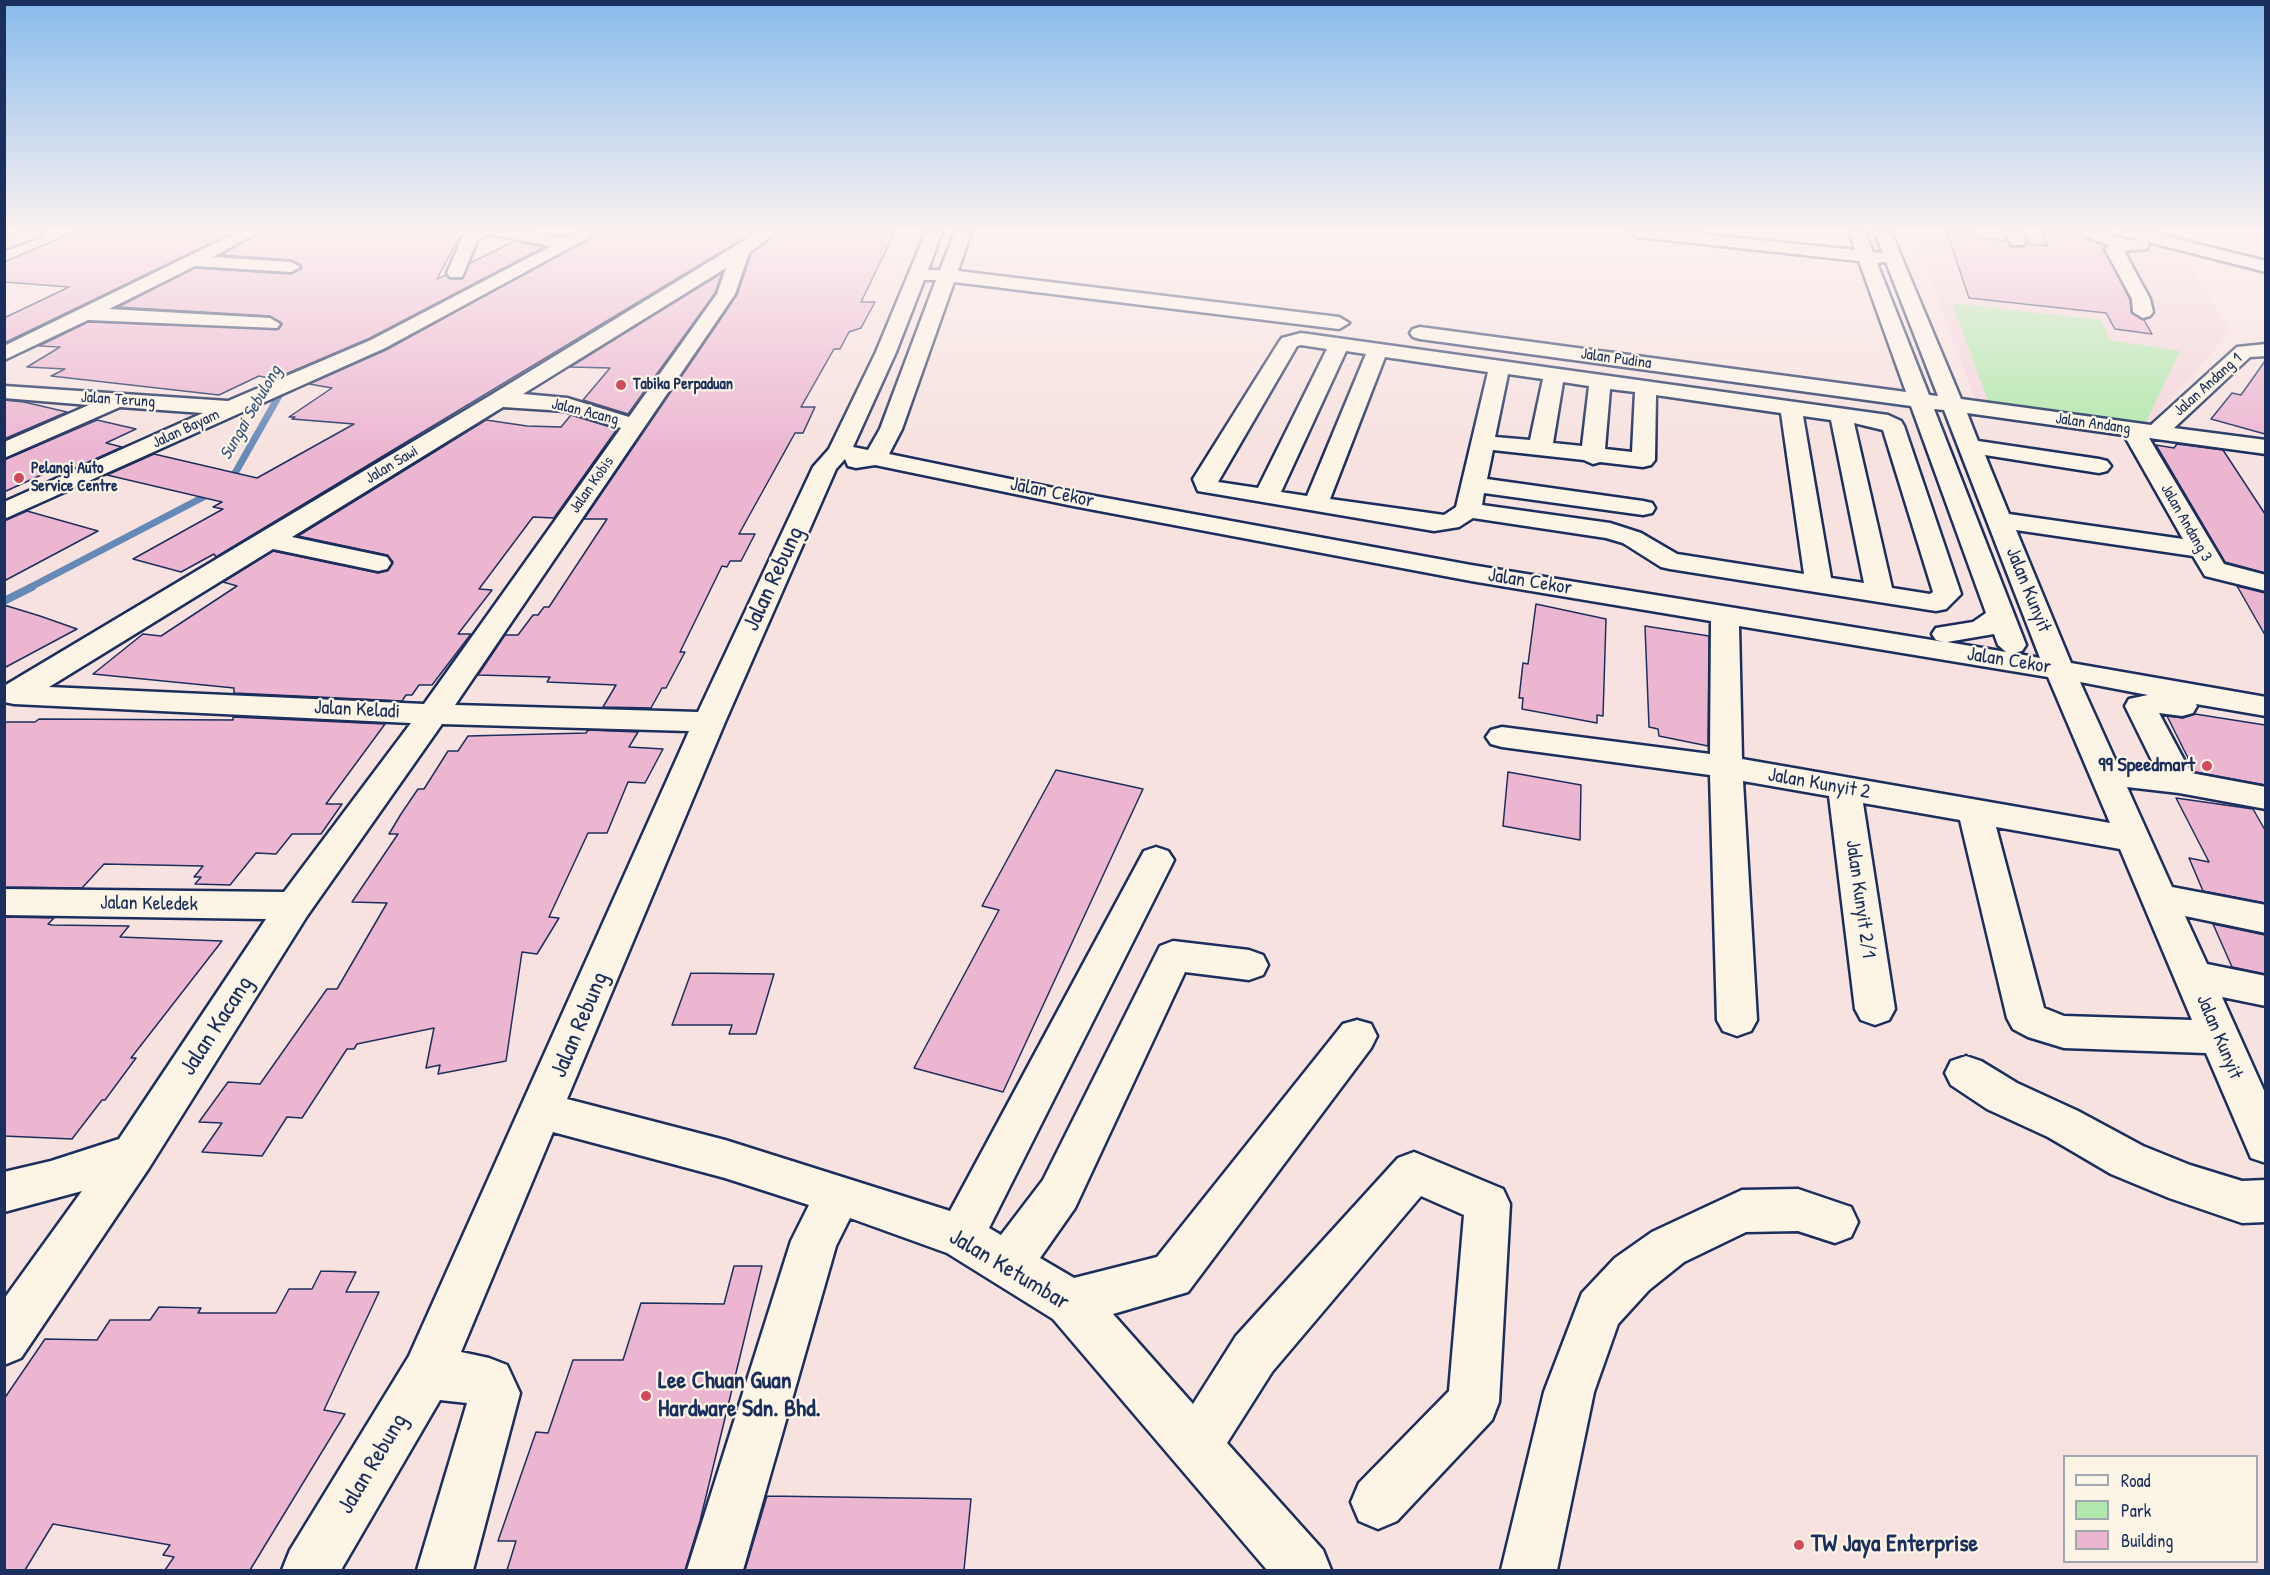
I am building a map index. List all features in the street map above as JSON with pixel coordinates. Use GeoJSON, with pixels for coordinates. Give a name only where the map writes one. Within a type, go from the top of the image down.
{"type":"FeatureCollection","features":[{"type":"Feature","properties":{"kind":"street"},"geometry":{"type":"LineString","coordinates":[[4,354],[103,306]]}},
{"type":"Feature","properties":{"kind":"street","name":"Jalan Bayam"},"geometry":{"type":"LineString","coordinates":[[4,512],[238,405],[355,355],[450,306]]}},
{"type":"Feature","properties":{"kind":"street","name":"Jalan Sawi"},"geometry":{"type":"LineString","coordinates":[[9,694],[269,540],[652,306]]}},
{"type":"Feature","properties":{"kind":"street","name":"Jalan Kobis"},"geometry":{"type":"LineString","coordinates":[[433,714],[718,306]]}},
{"type":"Feature","properties":{"kind":"street","name":"Jalan Rebung"},"geometry":{"type":"LineString","coordinates":[[310,1570],[427,1374],[543,1111],[709,722],[832,459],[886,352],[905,306]]}},
{"type":"Feature","properties":{"kind":"street"},"geometry":{"type":"LineString","coordinates":[[832,459],[875,458],[891,429],[934,306]]}},
{"type":"Feature","properties":{"kind":"street"},"geometry":{"type":"LineString","coordinates":[[1196,306],[1356,325]]}},
{"type":"Feature","properties":{"kind":"street","name":"Jalan Kunyit"},"geometry":{"type":"LineString","coordinates":[[1885,306],[2012,645]]}},
{"type":"Feature","properties":{"kind":"street","name":"Jalan Kunyit"},"geometry":{"type":"LineString","coordinates":[[1913,306],[2057,661],[2265,1144]]}},
{"type":"Feature","properties":{"kind":"street"},"geometry":{"type":"LineString","coordinates":[[2142,306],[2143,312]]}},
{"type":"Feature","properties":{"kind":"street"},"geometry":{"type":"LineString","coordinates":[[86,314],[270,324]]}},
{"type":"Feature","properties":{"kind":"street","name":"Jalan Pudina"},"geometry":{"type":"LineString","coordinates":[[1402,331],[1921,401]]}},
{"type":"Feature","properties":{"kind":"street"},"geometry":{"type":"LineString","coordinates":[[1301,339],[1378,350],[1880,420],[1893,426],[1947,594],[1936,603],[1670,561],[1632,538],[1610,531],[1468,510],[1450,522],[1434,523],[1208,486],[1205,479],[1289,342],[1301,339]]}},
{"type":"Feature","properties":{"kind":"street"},"geometry":{"type":"LineString","coordinates":[[1266,497],[1339,344]]}},
{"type":"Feature","properties":{"kind":"street"},"geometry":{"type":"LineString","coordinates":[[1316,505],[1378,350]]}},
{"type":"Feature","properties":{"kind":"street","name":"Jalan Andang 1"},"geometry":{"type":"LineString","coordinates":[[2144,431],[2257,350]]}},
{"type":"Feature","properties":{"kind":"street"},"geometry":{"type":"LineString","coordinates":[[1585,355],[1590,380],[1593,457]]}},
{"type":"Feature","properties":{"kind":"street"},"geometry":{"type":"LineString","coordinates":[[1468,510],[1499,367]]}},
{"type":"Feature","properties":{"kind":"street"},"geometry":{"type":"LineString","coordinates":[[1540,450],[1554,375]]}},
{"type":"Feature","properties":{"kind":"street"},"geometry":{"type":"LineString","coordinates":[[1643,546],[1646,388]]}},
{"type":"Feature","properties":{"kind":"street","name":"Jalan Terung"},"geometry":{"type":"LineString","coordinates":[[4,392],[238,405]]}},
{"type":"Feature","properties":{"kind":"street"},"geometry":{"type":"LineString","coordinates":[[4,451],[117,400]]}},
{"type":"Feature","properties":{"kind":"street","name":"Jalan Acang"},"geometry":{"type":"LineString","coordinates":[[499,400],[567,405],[634,425]]}},
{"type":"Feature","properties":{"kind":"street","name":"Jalan Andang"},"geometry":{"type":"LineString","coordinates":[[1921,401],[2256,445]]}},
{"type":"Feature","properties":{"kind":"street"},"geometry":{"type":"LineString","coordinates":[[1791,408],[1819,585]]}},
{"type":"Feature","properties":{"kind":"street"},"geometry":{"type":"LineString","coordinates":[[1841,415],[1880,595]]}},
{"type":"Feature","properties":{"kind":"street","name":"Jalan Andang 3"},"geometry":{"type":"LineString","coordinates":[[2144,431],[2200,549],[2214,570],[2265,583]]}},
{"type":"Feature","properties":{"kind":"street"},"geometry":{"type":"LineString","coordinates":[[1482,442],[1593,457],[1643,460]]}},
{"type":"Feature","properties":{"kind":"street"},"geometry":{"type":"LineString","coordinates":[[2256,445],[2265,472]]}},
{"type":"Feature","properties":{"kind":"street"},"geometry":{"type":"LineString","coordinates":[[1969,446],[2099,466]]}},
{"type":"Feature","properties":{"kind":"street","name":"Jalan Cekor"},"geometry":{"type":"LineString","coordinates":[[875,458],[1000,482],[1072,499],[1471,573],[1725,614],[2057,661],[2265,706]]}},
{"type":"Feature","properties":{"kind":"street","name":"Jalan Cekor"},"geometry":{"type":"LineString","coordinates":[[1000,482],[1084,488],[2012,645],[2057,661]]}},
{"type":"Feature","properties":{"kind":"street"},"geometry":{"type":"LineString","coordinates":[[1473,484],[1643,507]]}},
{"type":"Feature","properties":{"kind":"street"},"geometry":{"type":"LineString","coordinates":[[1999,520],[2200,549]]}},
{"type":"Feature","properties":{"kind":"street"},"geometry":{"type":"LineString","coordinates":[[269,540],[378,563]]}},
{"type":"Feature","properties":{"kind":"street"},"geometry":{"type":"LineString","coordinates":[[1725,614],[1726,767],[1737,1020]]}},
{"type":"Feature","properties":{"kind":"street"},"geometry":{"type":"LineString","coordinates":[[1946,634],[1979,630],[1992,624],[2001,614]]}},
{"type":"Feature","properties":{"kind":"street","name":"Jalan Keladi"},"geometry":{"type":"LineString","coordinates":[[9,694],[433,714],[709,722]]}},
{"type":"Feature","properties":{"kind":"street"},"geometry":{"type":"LineString","coordinates":[[2179,782],[2140,706],[2166,704],[2265,720]]}},
{"type":"Feature","properties":{"kind":"street","name":"Jalan Kacang"},"geometry":{"type":"LineString","coordinates":[[4,1341],[134,1154],[294,906],[433,714]]}},
{"type":"Feature","properties":{"kind":"street","name":"Jalan Kunyit 2"},"geometry":{"type":"LineString","coordinates":[[1502,737],[1726,767],[2135,840]]}},
{"type":"Feature","properties":{"kind":"street"},"geometry":{"type":"LineString","coordinates":[[2106,774],[2179,782],[2265,798]]}},
{"type":"Feature","properties":{"kind":"street","name":"Jalan Kunyit 2/1"},"geometry":{"type":"LineString","coordinates":[[1844,788],[1875,1009]]}},
{"type":"Feature","properties":{"kind":"street"},"geometry":{"type":"LineString","coordinates":[[1975,812],[2027,1018],[2042,1026],[2064,1032],[2220,1037]]}},
{"type":"Feature","properties":{"kind":"street"},"geometry":{"type":"LineString","coordinates":[[961,1236],[1156,860]]}},
{"type":"Feature","properties":{"kind":"street"},"geometry":{"type":"LineString","coordinates":[[2160,898],[2265,919]]}},
{"type":"Feature","properties":{"kind":"street","name":"Jalan Keledek"},"geometry":{"type":"LineString","coordinates":[[4,902],[294,906]]}},
{"type":"Feature","properties":{"kind":"street"},"geometry":{"type":"LineString","coordinates":[[1007,1264],[1059,1194],[1173,956],[1249,965]]}},
{"type":"Feature","properties":{"kind":"street"},"geometry":{"type":"LineString","coordinates":[[2193,976],[2265,991]]}},
{"type":"Feature","properties":{"kind":"street"},"geometry":{"type":"LineString","coordinates":[[1070,1302],[1171,1276],[1357,1036]]}},
{"type":"Feature","properties":{"kind":"street"},"geometry":{"type":"LineString","coordinates":[[1966,1074],[2002,1096],[2063,1124],[2127,1160],[2185,1184],[2242,1202],[2265,1201]]}},
{"type":"Feature","properties":{"kind":"street","name":"Jalan Ketumbar"},"geometry":{"type":"LineString","coordinates":[[543,1111],[725,1159],[839,1194],[961,1236],[1070,1302],[1303,1570]]}},
{"type":"Feature","properties":{"kind":"street"},"geometry":{"type":"LineString","coordinates":[[4,1192],[51,1181],[134,1154]]}},
{"type":"Feature","properties":{"kind":"street"},"geometry":{"type":"LineString","coordinates":[[1196,1446],[1254,1354],[1414,1172],[1487,1204],[1474,1402],[1378,1502]]}},
{"type":"Feature","properties":{"kind":"street"},"geometry":{"type":"LineString","coordinates":[[715,1570],[814,1241],[839,1194]]}},
{"type":"Feature","properties":{"kind":"street"},"geometry":{"type":"LineString","coordinates":[[1529,1570],[1569,1392],[1599,1310],[1632,1274],[1668,1247],[1742,1211],[1798,1210],[1835,1222]]}},
{"type":"Feature","properties":{"kind":"street"},"geometry":{"type":"LineString","coordinates":[[427,1374],[461,1377],[489,1383],[495,1393],[445,1570]]}},
{"type":"Feature","properties":{"kind":"shaded area"},"geometry":{"type":"Polygon","coordinates":[[[1940,306],[2214,306],[2230,332],[2149,425],[1977,404],[1940,306]]]}},
{"type":"Feature","properties":{"kind":"green space"},"geometry":{"type":"Polygon","coordinates":[[[1953,306],[1974,306],[2101,320],[2110,340],[2180,351],[2146,422],[1989,404],[1953,306]]]}},
{"type":"Feature","properties":{"kind":"building"},"geometry":{"type":"Polygon","coordinates":[[[30,306],[82,306],[4,343],[4,318],[30,306]]]}},
{"type":"Feature","properties":{"kind":"building"},"geometry":{"type":"Polygon","coordinates":[[[432,306],[370,338],[274,379],[259,376],[219,395],[51,376],[65,369],[27,367],[60,347],[39,346],[88,322],[279,329],[282,324],[270,316],[118,307],[432,306]]]}},
{"type":"Feature","properties":{"kind":"building"},"geometry":{"type":"Polygon","coordinates":[[[467,306],[632,306],[216,557],[214,554],[181,572],[133,559],[223,509],[213,507],[222,502],[107,475],[154,454],[257,478],[354,424],[289,417],[332,388],[309,384],[386,350],[467,306]]]}},
{"type":"Feature","properties":{"kind":"building"},"geometry":{"type":"Polygon","coordinates":[[[669,306],[706,306],[628,414],[583,400],[610,368],[570,367],[669,306]]]}},
{"type":"Feature","properties":{"kind":"building"},"geometry":{"type":"Polygon","coordinates":[[[730,306],[873,306],[861,328],[849,332],[840,349],[834,349],[801,407],[815,407],[803,433],[795,433],[739,534],[755,534],[741,561],[730,561],[727,567],[722,566],[680,652],[685,652],[666,688],[662,688],[651,708],[603,707],[616,685],[547,682],[550,677],[478,675],[505,635],[518,635],[533,615],[538,615],[544,607],[549,607],[607,519],[584,519],[730,306]]]}},
{"type":"Feature","properties":{"kind":"building"},"geometry":{"type":"Polygon","coordinates":[[[2038,306],[2130,306],[2131,312],[2144,320],[2152,334],[2115,329],[2106,313],[2038,306]]]}},
{"type":"Feature","properties":{"kind":"building"},"geometry":{"type":"Polygon","coordinates":[[[2265,361],[2265,434],[2211,419],[2232,393],[2241,395],[2265,361]]]}},
{"type":"Feature","properties":{"kind":"building"},"geometry":{"type":"Polygon","coordinates":[[[4,400],[24,402],[67,412],[4,439],[4,400]]]}},
{"type":"Feature","properties":{"kind":"building"},"geometry":{"type":"Polygon","coordinates":[[[571,415],[617,429],[554,518],[533,517],[479,589],[492,590],[458,634],[471,634],[432,685],[419,685],[412,695],[406,695],[402,701],[234,693],[234,688],[93,674],[143,634],[161,636],[237,586],[223,582],[273,551],[378,573],[387,571],[393,562],[387,555],[298,536],[486,420],[527,426],[561,427],[571,415]]]}},
{"type":"Feature","properties":{"kind":"building"},"geometry":{"type":"Polygon","coordinates":[[[97,420],[136,429],[106,443],[122,447],[75,468],[63,465],[4,492],[4,460],[97,420]]]}},
{"type":"Feature","properties":{"kind":"building"},"geometry":{"type":"Polygon","coordinates":[[[2177,444],[2223,450],[2265,514],[2265,573],[2225,562],[2156,445],[2174,448],[2177,444]]]}},
{"type":"Feature","properties":{"kind":"building"},"geometry":{"type":"Polygon","coordinates":[[[27,511],[98,531],[4,581],[4,521],[27,511]]]}},
{"type":"Feature","properties":{"kind":"building"},"geometry":{"type":"Polygon","coordinates":[[[2237,586],[2265,593],[2265,635],[2237,586]]]}},
{"type":"Feature","properties":{"kind":"building"},"geometry":{"type":"Polygon","coordinates":[[[1536,604],[1606,619],[1603,716],[1597,715],[1597,723],[1522,709],[1523,698],[1519,698],[1523,663],[1528,664],[1536,604]]]}},
{"type":"Feature","properties":{"kind":"building"},"geometry":{"type":"Polygon","coordinates":[[[4,605],[40,616],[77,629],[4,668],[4,605]]]}},
{"type":"Feature","properties":{"kind":"building"},"geometry":{"type":"Polygon","coordinates":[[[1645,626],[1709,636],[1708,746],[1659,736],[1658,729],[1649,727],[1645,626]]]}},
{"type":"Feature","properties":{"kind":"building"},"geometry":{"type":"Polygon","coordinates":[[[2195,714],[2265,725],[2265,785],[2195,772],[2167,716],[2183,718],[2195,714]]]}},
{"type":"Feature","properties":{"kind":"building"},"geometry":{"type":"Polygon","coordinates":[[[233,717],[385,724],[326,804],[342,804],[321,834],[292,834],[276,854],[256,853],[230,885],[195,884],[201,877],[194,877],[203,866],[104,864],[82,888],[4,887],[4,722],[35,722],[39,719],[233,720],[233,717]]]}},
{"type":"Feature","properties":{"kind":"building"},"geometry":{"type":"Polygon","coordinates":[[[588,730],[638,732],[629,747],[663,749],[645,783],[628,782],[607,833],[588,833],[549,917],[559,918],[537,954],[522,952],[506,1061],[438,1074],[440,1065],[426,1068],[434,1028],[357,1044],[354,1049],[347,1049],[302,1118],[287,1117],[262,1156],[202,1152],[222,1123],[199,1122],[228,1082],[260,1084],[327,989],[337,989],[387,903],[352,902],[398,834],[389,834],[401,814],[418,789],[424,789],[448,751],[458,751],[468,736],[586,733],[588,730]]]}},
{"type":"Feature","properties":{"kind":"building"},"geometry":{"type":"Polygon","coordinates":[[[1056,770],[1143,789],[1003,1092],[914,1068],[999,910],[982,906],[1056,770]]]}},
{"type":"Feature","properties":{"kind":"building"},"geometry":{"type":"Polygon","coordinates":[[[1508,772],[1581,785],[1580,840],[1503,826],[1508,772]]]}},
{"type":"Feature","properties":{"kind":"building"},"geometry":{"type":"Polygon","coordinates":[[[2176,798],[2253,809],[2265,830],[2265,903],[2203,891],[2189,858],[2209,862],[2176,798]]]}},
{"type":"Feature","properties":{"kind":"building"},"geometry":{"type":"Polygon","coordinates":[[[4,917],[54,918],[48,924],[52,925],[129,926],[120,937],[222,941],[131,1058],[136,1058],[105,1100],[102,1100],[72,1139],[4,1136],[4,917]]]}},
{"type":"Feature","properties":{"kind":"building"},"geometry":{"type":"Polygon","coordinates":[[[2213,924],[2265,935],[2265,974],[2232,967],[2213,924]]]}},
{"type":"Feature","properties":{"kind":"building"},"geometry":{"type":"Polygon","coordinates":[[[691,973],[774,974],[756,1034],[729,1034],[732,1025],[672,1025],[691,973]]]}},
{"type":"Feature","properties":{"kind":"building","name":"Lee Chuan Guan Hardware Sdn. Bhd."},"geometry":{"type":"Polygon","coordinates":[[[734,1266],[762,1266],[700,1521],[685,1570],[507,1570],[516,1541],[498,1541],[536,1432],[548,1433],[573,1360],[623,1360],[641,1303],[724,1304],[734,1266]]]}},
{"type":"Feature","properties":{"kind":"building"},"geometry":{"type":"Polygon","coordinates":[[[321,1271],[356,1272],[346,1292],[379,1292],[324,1410],[345,1414],[250,1570],[165,1570],[174,1557],[163,1555],[170,1545],[53,1524],[25,1570],[4,1570],[4,1399],[45,1339],[97,1340],[110,1320],[150,1320],[159,1307],[201,1308],[198,1313],[276,1313],[289,1289],[312,1289],[321,1271]]]}},
{"type":"Feature","properties":{"kind":"building"},"geometry":{"type":"Polygon","coordinates":[[[767,1496],[971,1499],[964,1570],[745,1570],[767,1496]]]}},
{"type":"Feature","properties":{"kind":"waterway","name":"Sungai Sebulong"},"geometry":{"type":"LineString","coordinates":[[283,389],[299,361]]}},
{"type":"Feature","properties":{"kind":"waterway","name":"Sungai Sebulong"},"geometry":{"type":"LineString","coordinates":[[230,482],[284,387]]}},
{"type":"Feature","properties":{"kind":"waterway","name":"Sungai Sebulong"},"geometry":{"type":"LineString","coordinates":[[29,588],[213,492]]}},
{"type":"Feature","properties":{"kind":"waterway","name":"Sungai Sebulong"},"geometry":{"type":"LineString","coordinates":[[4,601],[32,587]]}},
{"type":"Feature","properties":{"kind":"place","name":"Tabika Perpaduan"},"geometry":{"type":"Point","coordinates":[621,385]}},
{"type":"Feature","properties":{"kind":"place","name":"Pelangi Auto Service Centre"},"geometry":{"type":"Point","coordinates":[19,478]}},
{"type":"Feature","properties":{"kind":"place","name":"99 Speedmart"},"geometry":{"type":"Point","coordinates":[2207,766]}},
{"type":"Feature","properties":{"kind":"place","name":"Lee Chuan Guan Hardware Sdn. Bhd."},"geometry":{"type":"Point","coordinates":[646,1396]}},
{"type":"Feature","properties":{"kind":"place","name":"TW Jaya Enterprise"},"geometry":{"type":"Point","coordinates":[1799,1545]}}]}
